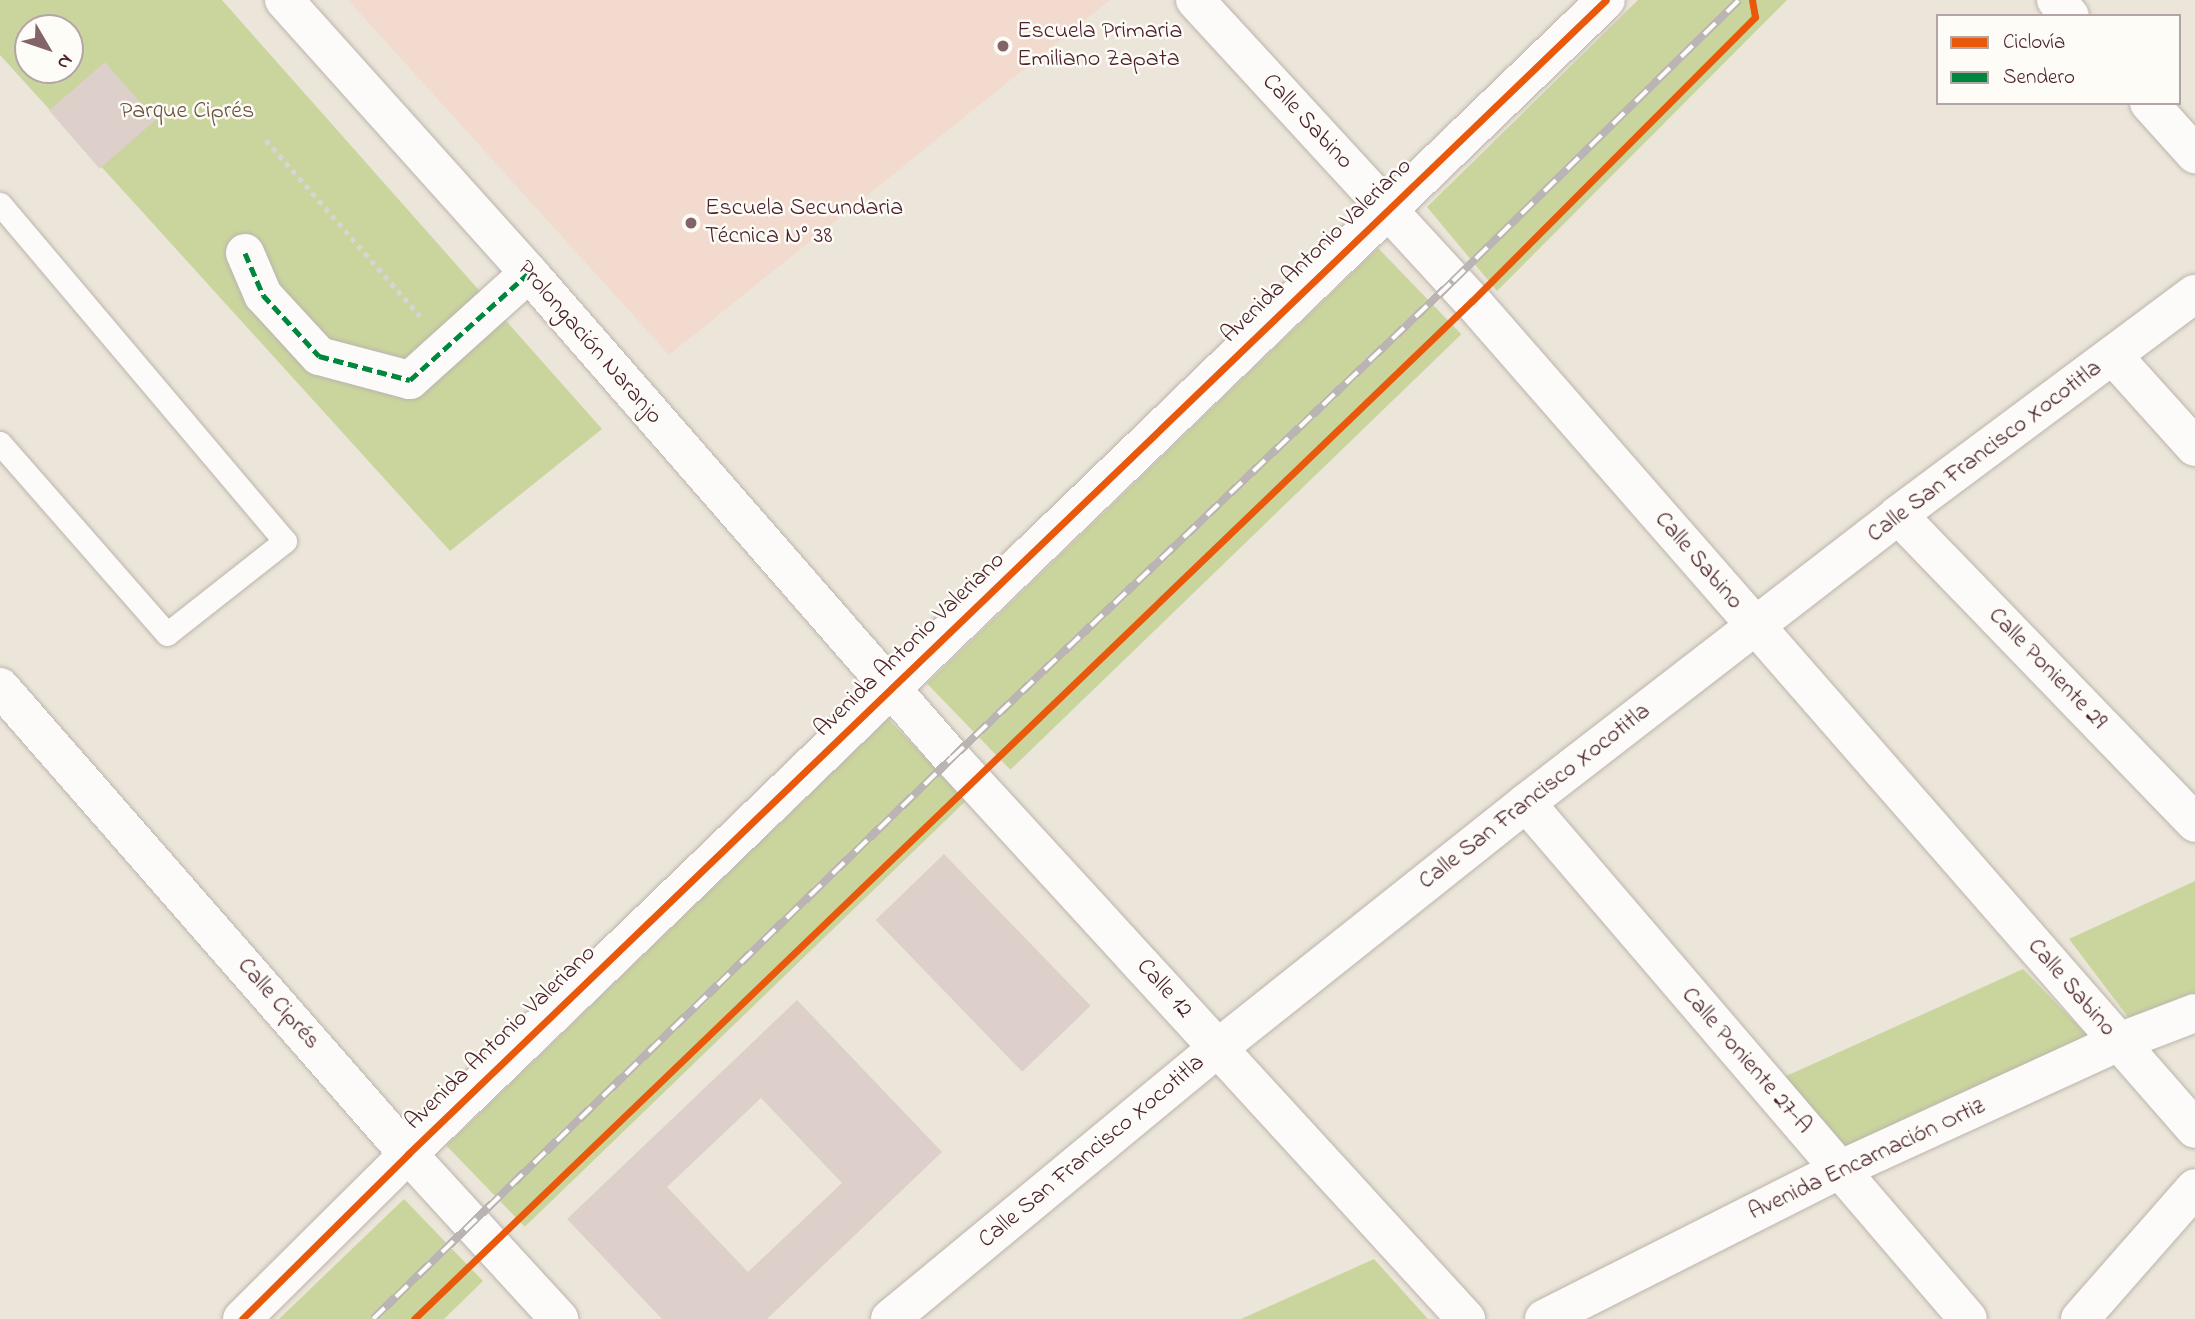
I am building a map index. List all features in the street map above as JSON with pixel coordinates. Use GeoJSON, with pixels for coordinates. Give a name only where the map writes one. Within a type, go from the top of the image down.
{"type":"FeatureCollection","features":[{"type":"Feature","properties":{"kind":"street","name":"Prolongación Naranjo"},"geometry":{"type":"LineString","coordinates":[[284,0],[529,273],[891,690]]}},
{"type":"Feature","properties":{"kind":"street","name":"Calle Sabino"},"geometry":{"type":"LineString","coordinates":[[1195,0],[1388,209],[2195,1129]]}},
{"type":"Feature","properties":{"kind":"street","name":"Avenida Antonio Valeriano"},"geometry":{"type":"LineString","coordinates":[[242,1319],[408,1154],[1606,0]]}},
{"type":"Feature","properties":{"kind":"street"},"geometry":{"type":"LineString","coordinates":[[2056,0],[2068,14]]}},
{"type":"Feature","properties":{"kind":"street"},"geometry":{"type":"LineString","coordinates":[[2151,105],[2195,154]]}},
{"type":"Feature","properties":{"kind":"street"},"geometry":{"type":"LineString","coordinates":[[246,253],[263,295],[319,356],[410,380],[529,273]]}},
{"type":"Feature","properties":{"kind":"street","name":"Calle San Francisco Xocotitla"},"geometry":{"type":"LineString","coordinates":[[890,1319],[1217,1048],[1526,803],[1898,515],[2114,357],[2195,294]]}},
{"type":"Feature","properties":{"kind":"street"},"geometry":{"type":"LineString","coordinates":[[2114,357],[2195,447]]}},
{"type":"Feature","properties":{"kind":"street","name":"Calle Poniente 29"},"geometry":{"type":"LineString","coordinates":[[1898,515],[2195,824]]}},
{"type":"Feature","properties":{"kind":"street","name":"Calle Ciprés"},"geometry":{"type":"LineString","coordinates":[[0,687],[408,1154],[559,1319]]}},
{"type":"Feature","properties":{"kind":"street","name":"Calle 12"},"geometry":{"type":"LineString","coordinates":[[891,690],[1466,1319]]}},
{"type":"Feature","properties":{"kind":"street","name":"Calle Poniente 27-A"},"geometry":{"type":"LineString","coordinates":[[1526,803],[1968,1319]]}},
{"type":"Feature","properties":{"kind":"street","name":"Avenida Encarnación Ortiz"},"geometry":{"type":"LineString","coordinates":[[1544,1319],[1839,1170],[2119,1042],[2195,1013]]}},
{"type":"Feature","properties":{"kind":"street"},"geometry":{"type":"LineString","coordinates":[[2080,1319],[2195,1188]]}},
{"type":"Feature","properties":{"kind":"lane"},"geometry":{"type":"LineString","coordinates":[[0,204],[285,541],[167,634],[0,443]]}},
{"type":"Feature","properties":{"kind":"path"},"geometry":{"type":"LineString","coordinates":[[266,140],[446,346]]}},
{"type":"Feature","properties":{"kind":"shaded area","name":"Escuela Secundaria Técnica N° 38"},"geometry":{"type":"Polygon","coordinates":[[[348,0],[1110,0],[669,355],[348,0]]]}},
{"type":"Feature","properties":{"kind":"green space","name":"Parque Ciprés"},"geometry":{"type":"Polygon","coordinates":[[[0,0],[222,0],[602,429],[450,551],[26,84],[84,84],[84,14],[14,14],[14,70],[0,55],[0,0]]]}},
{"type":"Feature","properties":{"kind":"green space"},"geometry":{"type":"Polygon","coordinates":[[[1638,0],[1787,0],[1497,291],[1427,207],[1638,0]]]}},
{"type":"Feature","properties":{"kind":"green space"},"geometry":{"type":"Polygon","coordinates":[[[1378,248],[1461,334],[1010,770],[927,684],[1378,248]]]}},
{"type":"Feature","properties":{"kind":"green space"},"geometry":{"type":"Polygon","coordinates":[[[888,719],[966,800],[525,1227],[446,1146],[888,719]]]}},
{"type":"Feature","properties":{"kind":"green space"},"geometry":{"type":"Polygon","coordinates":[[[2195,881],[2195,995],[2131,1021],[2069,939],[2195,881]]]}},
{"type":"Feature","properties":{"kind":"green space"},"geometry":{"type":"Polygon","coordinates":[[[2023,969],[2088,1036],[1845,1152],[1784,1077],[2023,969]]]}},
{"type":"Feature","properties":{"kind":"green space"},"geometry":{"type":"Polygon","coordinates":[[[404,1199],[483,1281],[444,1319],[279,1319],[404,1199]]]}},
{"type":"Feature","properties":{"kind":"green space"},"geometry":{"type":"Polygon","coordinates":[[[1374,1259],[1428,1319],[1241,1319],[1374,1259]]]}},
{"type":"Feature","properties":{"kind":"building"},"geometry":{"type":"Polygon","coordinates":[[[105,62],[156,120],[100,169],[49,111],[80,84],[84,84],[84,80],[105,62]]]}},
{"type":"Feature","properties":{"kind":"building"},"geometry":{"type":"Polygon","coordinates":[[[944,854],[1091,1006],[1022,1072],[876,920],[944,854]]]}},
{"type":"Feature","properties":{"kind":"building"},"geometry":{"type":"Polygon","coordinates":[[[797,1000],[942,1152],[767,1319],[662,1319],[567,1219],[797,1000]],[[761,1098],[667,1187],[748,1272],[842,1183],[761,1098]]]}},
{"type":"Feature","properties":{"kind":"railway"},"geometry":{"type":"LineString","coordinates":[[373,1319],[952,758],[1453,281],[1739,0]]}},
{"type":"Feature","properties":{"kind":"marked path"},"geometry":{"type":"LineString","coordinates":[[245,253],[263,295],[319,356],[410,380],[529,273]]}},
{"type":"Feature","properties":{"kind":"cycle path"},"geometry":{"type":"LineString","coordinates":[[242,1319],[408,1154],[1606,0]]}},
{"type":"Feature","properties":{"kind":"cycle path"},"geometry":{"type":"LineString","coordinates":[[414,1319],[1472,301],[1755,17],[1752,0]]}},
{"type":"Feature","properties":{"kind":"place","name":"Escuela Primaria Emiliano Zapata"},"geometry":{"type":"Point","coordinates":[1003,46]}},
{"type":"Feature","properties":{"kind":"place","name":"Escuela Secundaria Técnica N° 38"},"geometry":{"type":"Point","coordinates":[691,223]}}]}
